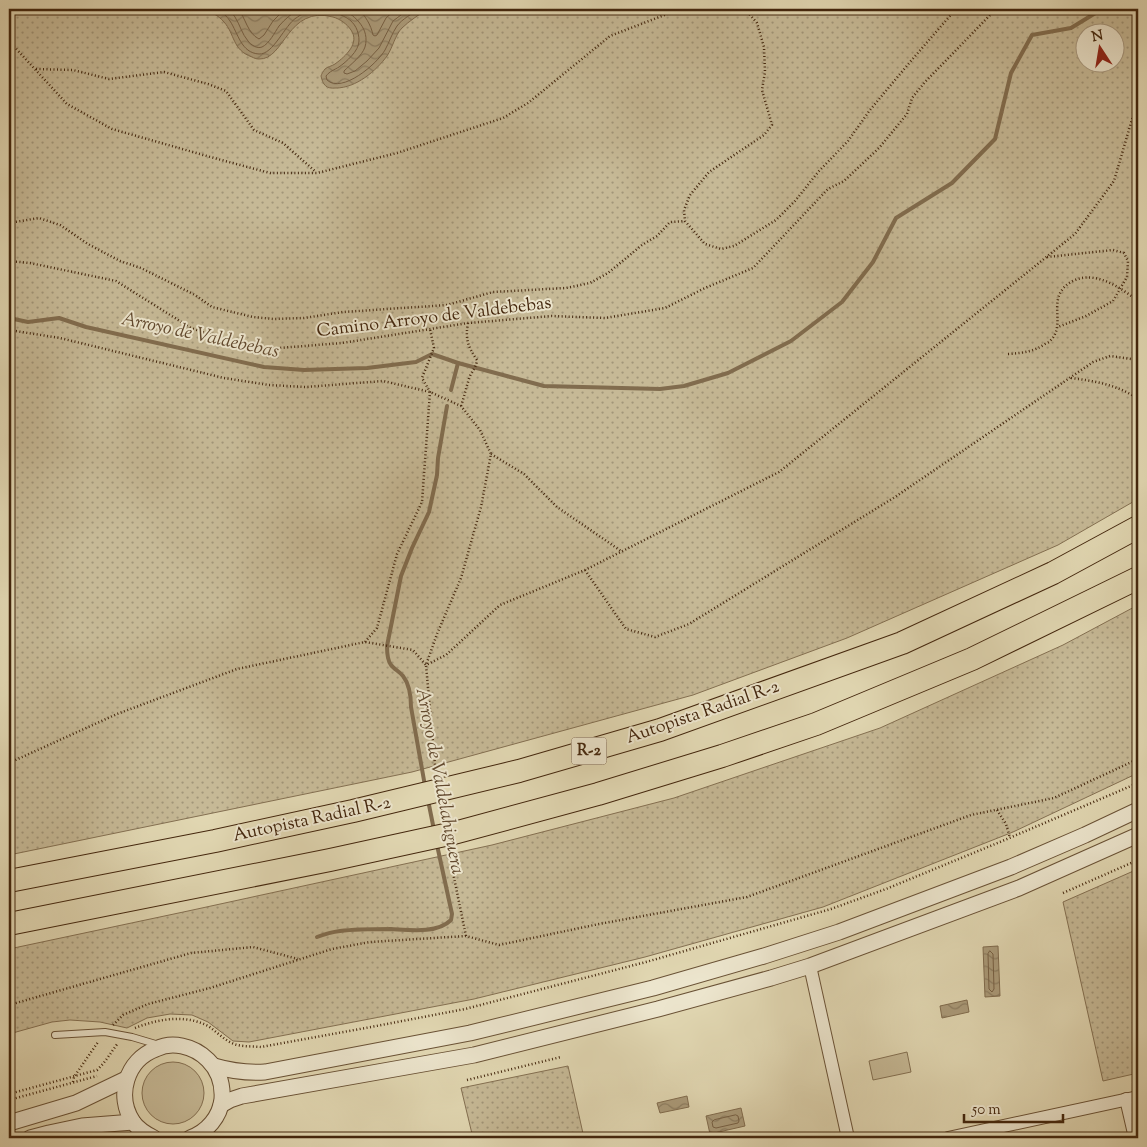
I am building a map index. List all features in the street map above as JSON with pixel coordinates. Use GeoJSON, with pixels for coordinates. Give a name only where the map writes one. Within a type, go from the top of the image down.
{"type":"FeatureCollection","features":[{"type":"Feature","properties":{"kind":"highway","name":"Autopista Radial R-2"},"geometry":{"type":"LineString","coordinates":[[9,882],[353,811],[519,771],[660,730],[902,643],[1053,573],[1138,527]]}},
{"type":"Feature","properties":{"kind":"highway","name":"R-2"},"geometry":{"type":"LineString","coordinates":[[9,924],[330,860],[454,833],[624,786],[722,756],[816,724],[972,659],[1138,578]]}},
{"type":"Feature","properties":{"kind":"street"},"geometry":{"type":"LineString","coordinates":[[214,1066],[238,1072],[265,1072],[470,1033],[653,988],[839,932],[1011,868],[1138,810]]}},
{"type":"Feature","properties":{"kind":"street"},"geometry":{"type":"LineString","coordinates":[[190,1138],[207,1128],[219,1111],[230,1100],[242,1096],[474,1055],[658,1010],[810,966],[1019,888],[1138,835]]}},
{"type":"Feature","properties":{"kind":"street"},"geometry":{"type":"LineString","coordinates":[[810,966],[848,1138]]}},
{"type":"Feature","properties":{"kind":"street"},"geometry":{"type":"LineString","coordinates":[[154,1138],[144,1133],[133,1122],[126,1109],[124,1094],[126,1079],[139,1058],[149,1051],[163,1046],[177,1045],[191,1048],[204,1055],[214,1066],[220,1078],[222,1092],[212,1138]]}},
{"type":"Feature","properties":{"kind":"street"},"geometry":{"type":"LineString","coordinates":[[9,1122],[76,1103],[126,1079]]}},
{"type":"Feature","properties":{"kind":"street"},"geometry":{"type":"LineString","coordinates":[[948,1138],[1132,1098],[1135,1138]]}},
{"type":"Feature","properties":{"kind":"street"},"geometry":{"type":"LineString","coordinates":[[30,1138],[82,1126],[133,1122]]}},
{"type":"Feature","properties":{"kind":"lane"},"geometry":{"type":"LineString","coordinates":[[54,1035],[105,1032],[163,1046]]}},
{"type":"Feature","properties":{"kind":"path"},"geometry":{"type":"LineString","coordinates":[[9,41],[67,104],[112,129],[270,173],[317,173],[397,153],[503,118],[528,103],[610,36],[680,9]]}},
{"type":"Feature","properties":{"kind":"path"},"geometry":{"type":"LineString","coordinates":[[745,9],[757,23],[764,47],[765,72],[762,90],[772,125],[764,135],[709,172],[690,195],[684,210],[685,221],[705,244],[721,249],[734,246],[776,220],[795,201],[819,171],[848,141],[870,110],[956,9]]}},
{"type":"Feature","properties":{"kind":"path","name":"Camino Arroyo de Valdebebas"},"geometry":{"type":"LineString","coordinates":[[9,261],[30,263],[116,281],[191,328],[254,350],[342,343],[468,323],[552,316],[605,318],[665,308],[753,268],[828,189],[844,181],[879,148],[907,114],[912,98],[925,82],[996,9]]}},
{"type":"Feature","properties":{"kind":"path"},"geometry":{"type":"LineString","coordinates":[[1133,9],[1138,54]]}},
{"type":"Feature","properties":{"kind":"path"},"geometry":{"type":"LineString","coordinates":[[35,69],[73,70],[109,79],[164,72],[208,84],[226,92],[254,130],[284,143],[317,173]]}},
{"type":"Feature","properties":{"kind":"path"},"geometry":{"type":"LineString","coordinates":[[426,665],[446,655],[500,605],[585,570],[779,472],[1046,258],[1075,234],[1114,181],[1135,109],[1138,79]]}},
{"type":"Feature","properties":{"kind":"path"},"geometry":{"type":"LineString","coordinates":[[9,223],[39,218],[60,225],[88,244],[120,261],[141,268],[196,295],[212,307],[253,317],[274,319],[447,305],[494,292],[566,288],[590,283],[608,273],[642,245],[657,236],[670,222],[685,221]]}},
{"type":"Feature","properties":{"kind":"path"},"geometry":{"type":"LineString","coordinates":[[1046,258],[1113,250],[1124,253],[1128,261],[1127,277],[1113,301],[1086,316],[1058,327]]}},
{"type":"Feature","properties":{"kind":"path"},"geometry":{"type":"LineString","coordinates":[[1008,354],[1037,350],[1051,340],[1058,327],[1058,299],[1063,288],[1071,282],[1091,277],[1121,288],[1138,301]]}},
{"type":"Feature","properties":{"kind":"path"},"geometry":{"type":"LineString","coordinates":[[460,406],[468,386],[469,377],[476,367],[477,360],[467,340],[466,331],[468,323]]}},
{"type":"Feature","properties":{"kind":"path"},"geometry":{"type":"LineString","coordinates":[[365,642],[377,628],[397,554],[422,502],[430,392],[422,378],[434,348],[430,329]]}},
{"type":"Feature","properties":{"kind":"path"},"geometry":{"type":"LineString","coordinates":[[9,330],[60,338],[224,378],[269,385],[306,387],[383,381],[430,392],[460,406],[480,430],[492,454],[524,474],[557,507],[622,551]]}},
{"type":"Feature","properties":{"kind":"path"},"geometry":{"type":"LineString","coordinates":[[585,570],[626,629],[655,638],[689,624],[895,497],[1093,362],[1110,356],[1138,360]]}},
{"type":"Feature","properties":{"kind":"path"},"geometry":{"type":"LineString","coordinates":[[1070,378],[1094,380],[1109,384],[1138,399]]}},
{"type":"Feature","properties":{"kind":"path"},"geometry":{"type":"LineString","coordinates":[[435,765],[426,665],[461,578],[481,507],[492,454]]}},
{"type":"Feature","properties":{"kind":"path"},"geometry":{"type":"LineString","coordinates":[[9,763],[117,714],[237,670],[365,642],[413,650],[426,665]]}},
{"type":"Feature","properties":{"kind":"path"},"geometry":{"type":"LineString","coordinates":[[73,1082],[74,1077],[105,1032],[123,1016],[148,1004],[210,988],[332,949],[370,942],[466,936],[499,945],[599,924],[747,897],[971,815],[1054,798],[1138,759]]}},
{"type":"Feature","properties":{"kind":"path"},"geometry":{"type":"LineString","coordinates":[[9,1094],[98,1070],[113,1049],[135,1028],[153,1022],[170,1019],[191,1020],[206,1025],[232,1043],[242,1046],[261,1047],[464,1009],[646,962],[831,909],[886,889],[1138,783]]}},
{"type":"Feature","properties":{"kind":"path"},"geometry":{"type":"LineString","coordinates":[[997,810],[1006,824],[1010,838]]}},
{"type":"Feature","properties":{"kind":"path"},"geometry":{"type":"LineString","coordinates":[[1063,893],[1138,860]]}},
{"type":"Feature","properties":{"kind":"path"},"geometry":{"type":"LineString","coordinates":[[451,863],[466,936]]}},
{"type":"Feature","properties":{"kind":"path"},"geometry":{"type":"LineString","coordinates":[[9,1005],[191,954],[253,947],[299,959]]}},
{"type":"Feature","properties":{"kind":"path"},"geometry":{"type":"LineString","coordinates":[[467,1080],[561,1057]]}},
{"type":"Feature","properties":{"kind":"path"},"geometry":{"type":"LineString","coordinates":[[9,1100],[100,1076]]}},
{"type":"Feature","properties":{"kind":"shaded area"},"geometry":{"type":"Polygon","coordinates":[[[9,9],[1138,9],[1138,499],[1058,545],[847,638],[693,695],[412,772],[9,855],[9,9]]]}},
{"type":"Feature","properties":{"kind":"shaded area"},"geometry":{"type":"Polygon","coordinates":[[[1138,605],[1138,773],[1013,832],[823,907],[645,957],[474,999],[249,1042],[233,1041],[208,1022],[192,1015],[170,1014],[147,1018],[127,1028],[100,1022],[70,1020],[52,1022],[9,1034],[9,949],[492,845],[674,798],[880,728],[1063,645],[1138,605]]]}},
{"type":"Feature","properties":{"kind":"shaded area"},"geometry":{"type":"Polygon","coordinates":[[[1138,869],[1138,1073],[1103,1081],[1063,902],[1138,869]]]}},
{"type":"Feature","properties":{"kind":"shaded area"},"geometry":{"type":"Polygon","coordinates":[[[907,1052],[911,1072],[873,1080],[869,1061],[907,1052]]]}},
{"type":"Feature","properties":{"kind":"shaded area"},"geometry":{"type":"Polygon","coordinates":[[[173,1062],[185,1064],[195,1071],[202,1081],[204,1093],[202,1105],[195,1115],[185,1122],[173,1124],[161,1122],[151,1115],[144,1105],[142,1093],[144,1081],[151,1071],[161,1064],[173,1062]]]}},
{"type":"Feature","properties":{"kind":"shaded area"},"geometry":{"type":"Polygon","coordinates":[[[568,1066],[584,1138],[473,1138],[461,1088],[568,1066]]]}},
{"type":"Feature","properties":{"kind":"water"},"geometry":{"type":"Polygon","coordinates":[[[138,9],[178,9],[158,12],[138,9]]]}},
{"type":"Feature","properties":{"kind":"water"},"geometry":{"type":"Polygon","coordinates":[[[201,9],[427,9],[402,28],[387,56],[371,73],[351,85],[333,88],[327,87],[324,84],[321,75],[325,69],[335,64],[351,49],[354,40],[351,30],[341,20],[318,15],[306,19],[296,25],[268,57],[258,59],[246,54],[237,46],[228,27],[219,17],[201,9]]]}},
{"type":"Feature","properties":{"kind":"water"},"geometry":{"type":"Polygon","coordinates":[[[998,946],[1000,996],[985,997],[983,947],[998,946]]]}},
{"type":"Feature","properties":{"kind":"water"},"geometry":{"type":"Polygon","coordinates":[[[967,1000],[969,1012],[942,1018],[940,1006],[967,1000]]]}},
{"type":"Feature","properties":{"kind":"water"},"geometry":{"type":"Polygon","coordinates":[[[687,1096],[689,1107],[660,1113],[657,1103],[687,1096]]]}},
{"type":"Feature","properties":{"kind":"water"},"geometry":{"type":"Polygon","coordinates":[[[741,1108],[745,1126],[710,1134],[706,1116],[741,1108]]]}},
{"type":"Feature","properties":{"kind":"waterway","name":"Arroyo de Valdebebas"},"geometry":{"type":"LineString","coordinates":[[9,318],[28,322],[59,318],[86,327],[264,367],[304,370],[367,368],[416,362],[432,354],[458,363],[544,386],[660,389],[684,386],[728,373],[791,341],[842,302],[873,262],[896,218],[952,183],[995,139],[1011,73],[1032,35],[1071,28],[1102,9]]}},
{"type":"Feature","properties":{"kind":"waterway","name":"Arroyo de Valdelahiguera"},"geometry":{"type":"LineString","coordinates":[[451,390],[458,363]]}},
{"type":"Feature","properties":{"kind":"waterway","name":"Arroyo de Valdelahiguera"},"geometry":{"type":"LineString","coordinates":[[425,786],[409,687],[403,676],[390,663],[387,646],[401,576],[429,512],[437,475],[447,406]]}},
{"type":"Feature","properties":{"kind":"waterway","name":"Arroyo de Valdelahiguera"},"geometry":{"type":"LineString","coordinates":[[428,800],[434,830]]}},
{"type":"Feature","properties":{"kind":"waterway","name":"Arroyo de Valdelahiguera"},"geometry":{"type":"LineString","coordinates":[[317,937],[334,932],[352,930],[431,929],[451,920],[452,914],[437,845]]}}]}
